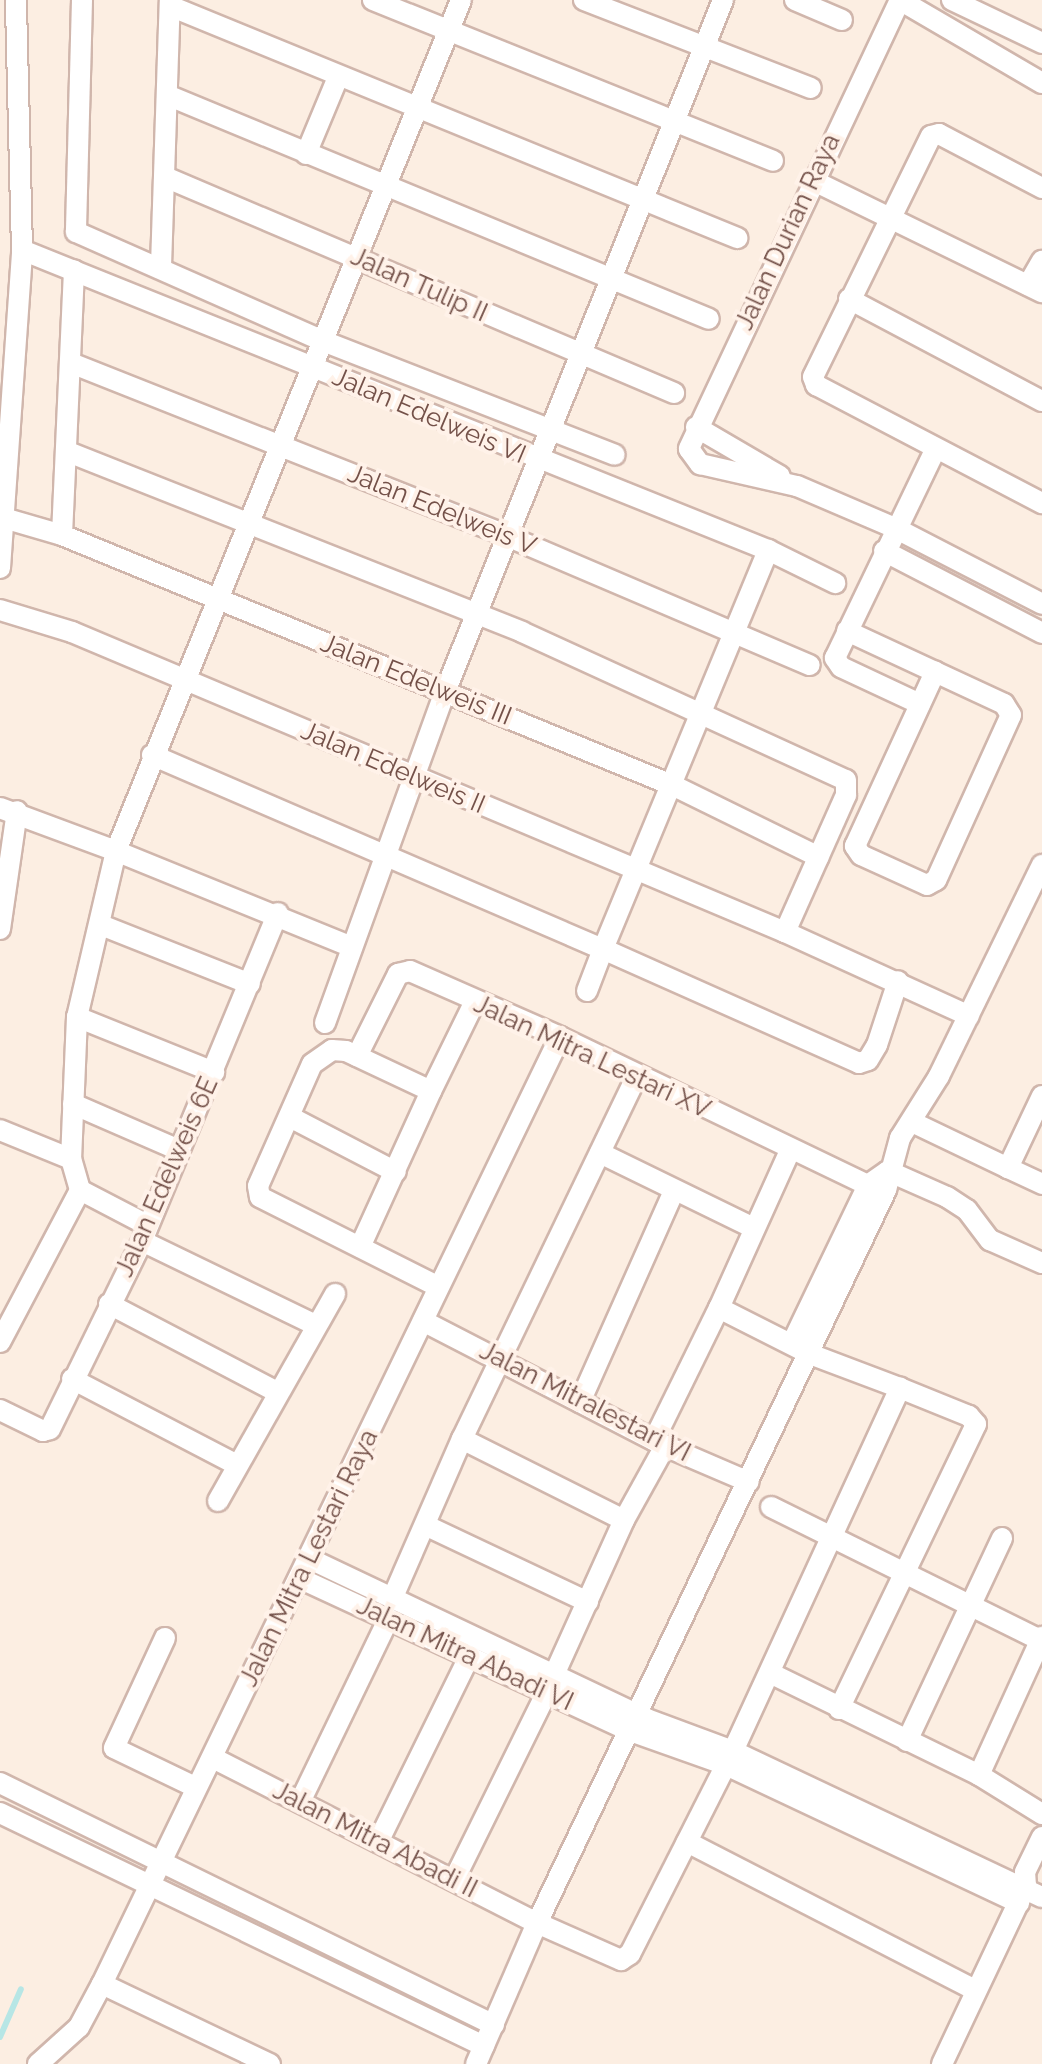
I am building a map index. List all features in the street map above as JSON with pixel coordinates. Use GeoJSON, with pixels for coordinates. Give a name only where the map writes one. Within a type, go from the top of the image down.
{"type":"FeatureCollection","features":[{"type":"Feature","properties":{"kind":"street"},"geometry":{"type":"LineString","coordinates":[[0,568],[10,518],[6,439],[8,279],[26,252],[20,186],[16,0]]}},
{"type":"Feature","properties":{"kind":"street"},"geometry":{"type":"LineString","coordinates":[[82,0],[76,232],[161,266],[318,354],[545,447],[615,455]]}},
{"type":"Feature","properties":{"kind":"street"},"geometry":{"type":"LineString","coordinates":[[373,0],[773,161]]}},
{"type":"Feature","properties":{"kind":"street"},"geometry":{"type":"LineString","coordinates":[[314,1324],[144,1233],[80,1190],[71,1159],[77,1017],[116,851],[152,755],[420,108],[461,0]]}},
{"type":"Feature","properties":{"kind":"street"},"geometry":{"type":"LineString","coordinates":[[584,0],[811,88]]}},
{"type":"Feature","properties":{"kind":"street"},"geometry":{"type":"LineString","coordinates":[[325,1023],[382,857],[445,692],[583,357],[723,0]]}},
{"type":"Feature","properties":{"kind":"street"},"geometry":{"type":"LineString","coordinates":[[795,0],[842,20]]}},
{"type":"Feature","properties":{"kind":"street","name":"Jalan Durian Raya"},"geometry":{"type":"LineString","coordinates":[[797,486],[700,464],[689,449],[696,427],[812,180],[900,0],[1036,80]]}},
{"type":"Feature","properties":{"kind":"street"},"geometry":{"type":"LineString","coordinates":[[952,0],[1042,43]]}},
{"type":"Feature","properties":{"kind":"street"},"geometry":{"type":"LineString","coordinates":[[161,266],[170,3],[338,77],[737,238]]}},
{"type":"Feature","properties":{"kind":"street"},"geometry":{"type":"LineString","coordinates":[[1036,80],[1042,56]]}},
{"type":"Feature","properties":{"kind":"street"},"geometry":{"type":"LineString","coordinates":[[306,154],[338,77]]}},
{"type":"Feature","properties":{"kind":"street"},"geometry":{"type":"LineString","coordinates":[[167,95],[709,319]]}},
{"type":"Feature","properties":{"kind":"street"},"geometry":{"type":"LineString","coordinates":[[1042,188],[934,134],[849,299],[813,381],[935,450],[1042,503]]}},
{"type":"Feature","properties":{"kind":"street"},"geometry":{"type":"LineString","coordinates":[[0,176],[20,186]]}},
{"type":"Feature","properties":{"kind":"street","name":"Jalan Tulip II"},"geometry":{"type":"LineString","coordinates":[[165,177],[583,357],[674,393]]}},
{"type":"Feature","properties":{"kind":"street"},"geometry":{"type":"LineString","coordinates":[[812,180],[1035,288],[1042,261]]}},
{"type":"Feature","properties":{"kind":"street","name":"Jalan Edelweis VI"},"geometry":{"type":"LineString","coordinates":[[26,252],[318,354],[545,447],[835,583]]}},
{"type":"Feature","properties":{"kind":"street"},"geometry":{"type":"LineString","coordinates":[[57,533],[68,452],[71,363],[69,268]]}},
{"type":"Feature","properties":{"kind":"street"},"geometry":{"type":"LineString","coordinates":[[849,299],[1042,401]]}},
{"type":"Feature","properties":{"kind":"street","name":"Jalan Edelweis V"},"geometry":{"type":"LineString","coordinates":[[71,363],[507,536],[810,665]]}},
{"type":"Feature","properties":{"kind":"street"},"geometry":{"type":"LineString","coordinates":[[696,427],[890,539],[1042,633]]}},
{"type":"Feature","properties":{"kind":"street"},"geometry":{"type":"LineString","coordinates":[[920,704],[837,663],[847,631],[935,450]]}},
{"type":"Feature","properties":{"kind":"street"},"geometry":{"type":"LineString","coordinates":[[68,452],[476,615],[846,780],[849,788],[785,932]]}},
{"type":"Feature","properties":{"kind":"street","name":"Jalan Edelweis III"},"geometry":{"type":"LineString","coordinates":[[10,518],[57,533],[674,786],[819,857]]}},
{"type":"Feature","properties":{"kind":"street"},"geometry":{"type":"LineString","coordinates":[[890,539],[1042,604]]}},
{"type":"Feature","properties":{"kind":"street"},"geometry":{"type":"LineString","coordinates":[[587,991],[736,635],[768,550]]}},
{"type":"Feature","properties":{"kind":"street","name":"Jalan Edelweis II"},"geometry":{"type":"LineString","coordinates":[[9,612],[72,632],[636,869],[898,981],[969,1016]]}},
{"type":"Feature","properties":{"kind":"street"},"geometry":{"type":"LineString","coordinates":[[847,631],[1004,704],[1011,715],[936,880],[927,885],[857,853],[855,846],[935,672]]}},
{"type":"Feature","properties":{"kind":"street"},"geometry":{"type":"LineString","coordinates":[[152,755],[859,1063],[868,1060],[877,1045],[898,981]]}},
{"type":"Feature","properties":{"kind":"street"},"geometry":{"type":"LineString","coordinates":[[0,929],[8,810],[278,913],[352,947]]}},
{"type":"Feature","properties":{"kind":"street"},"geometry":{"type":"LineString","coordinates":[[792,1343],[868,1185],[898,1146],[969,1016],[1042,865]]}},
{"type":"Feature","properties":{"kind":"street","name":"Jalan Edelweis 6E"},"geometry":{"type":"LineString","coordinates":[[0,1410],[43,1431],[50,1429],[144,1233],[278,913]]}},
{"type":"Feature","properties":{"kind":"street"},"geometry":{"type":"LineString","coordinates":[[101,925],[250,984]]}},
{"type":"Feature","properties":{"kind":"street","name":"Jalan Mitra Lestari XV"},"geometry":{"type":"LineString","coordinates":[[357,1056],[404,972],[560,1037],[636,1077],[868,1185]]}},
{"type":"Feature","properties":{"kind":"street"},"geometry":{"type":"LineString","coordinates":[[360,1247],[475,1001]]}},
{"type":"Feature","properties":{"kind":"street"},"geometry":{"type":"LineString","coordinates":[[77,1017],[214,1072]]}},
{"type":"Feature","properties":{"kind":"street","name":"Jalan Mitra Lestari Raya"},"geometry":{"type":"LineString","coordinates":[[38,2064],[79,2027],[102,1984],[147,1884],[195,1787],[213,1758],[437,1286],[560,1037]]}},
{"type":"Feature","properties":{"kind":"street"},"geometry":{"type":"LineString","coordinates":[[431,1091],[357,1056],[332,1050],[320,1055],[258,1186],[260,1197],[437,1286]]}},
{"type":"Feature","properties":{"kind":"street"},"geometry":{"type":"LineString","coordinates":[[300,1802],[391,1609],[462,1439],[636,1077]]}},
{"type":"Feature","properties":{"kind":"street"},"geometry":{"type":"LineString","coordinates":[[1008,1168],[1042,1096]]}},
{"type":"Feature","properties":{"kind":"street"},"geometry":{"type":"LineString","coordinates":[[73,1104],[179,1150]]}},
{"type":"Feature","properties":{"kind":"street"},"geometry":{"type":"LineString","coordinates":[[290,1117],[396,1172]]}},
{"type":"Feature","properties":{"kind":"street"},"geometry":{"type":"LineString","coordinates":[[0,1130],[71,1159]]}},
{"type":"Feature","properties":{"kind":"street"},"geometry":{"type":"LineString","coordinates":[[898,1146],[1008,1168],[1042,1184]]}},
{"type":"Feature","properties":{"kind":"street"},"geometry":{"type":"LineString","coordinates":[[898,1146],[947,1197],[967,1210],[990,1240],[1042,1263]]}},
{"type":"Feature","properties":{"kind":"street"},"geometry":{"type":"LineString","coordinates":[[0,1813],[147,1884],[480,2055],[537,1923],[886,1190],[898,1146]]}},
{"type":"Feature","properties":{"kind":"street"},"geometry":{"type":"LineString","coordinates":[[454,1880],[588,1602],[790,1151]]}},
{"type":"Feature","properties":{"kind":"street"},"geometry":{"type":"LineString","coordinates":[[600,1153],[754,1228]]}},
{"type":"Feature","properties":{"kind":"street"},"geometry":{"type":"LineString","coordinates":[[0,1342],[80,1190]]}},
{"type":"Feature","properties":{"kind":"street"},"geometry":{"type":"LineString","coordinates":[[580,1402],[674,1191]]}},
{"type":"Feature","properties":{"kind":"street"},"geometry":{"type":"LineString","coordinates":[[218,1501],[314,1324],[335,1294]]}},
{"type":"Feature","properties":{"kind":"street"},"geometry":{"type":"LineString","coordinates":[[109,1304],[277,1392]]}},
{"type":"Feature","properties":{"kind":"street"},"geometry":{"type":"LineString","coordinates":[[719,1308],[810,1354],[969,1416],[976,1424],[901,1574],[839,1709]]}},
{"type":"Feature","properties":{"kind":"street","name":"Jalan Mitralestari VI"},"geometry":{"type":"LineString","coordinates":[[423,1321],[660,1443],[749,1482]]}},
{"type":"Feature","properties":{"kind":"street"},"geometry":{"type":"LineString","coordinates":[[72,1379],[237,1465]]}},
{"type":"Feature","properties":{"kind":"street"},"geometry":{"type":"LineString","coordinates":[[900,1388],[829,1536],[772,1674],[687,1842],[975,1990]]}},
{"type":"Feature","properties":{"kind":"street"},"geometry":{"type":"LineString","coordinates":[[462,1439],[624,1520]]}},
{"type":"Feature","properties":{"kind":"street"},"geometry":{"type":"LineString","coordinates":[[771,1507],[969,1609],[1041,1639],[979,1775]]}},
{"type":"Feature","properties":{"kind":"street"},"geometry":{"type":"LineString","coordinates":[[427,1526],[588,1602]]}},
{"type":"Feature","properties":{"kind":"street"},"geometry":{"type":"LineString","coordinates":[[907,1741],[1002,1538]]}},
{"type":"Feature","properties":{"kind":"street"},"geometry":{"type":"LineString","coordinates":[[310,1559],[391,1609],[550,1684],[634,1723],[729,1758],[1026,1894]]}},
{"type":"Feature","properties":{"kind":"street","name":"Jalan Mitra Abadi VI"},"geometry":{"type":"LineString","coordinates":[[299,1578],[391,1609],[470,1655],[550,1684]]}},
{"type":"Feature","properties":{"kind":"street"},"geometry":{"type":"LineString","coordinates":[[165,1638],[114,1748],[195,1787]]}},
{"type":"Feature","properties":{"kind":"street"},"geometry":{"type":"LineString","coordinates":[[378,1842],[470,1655]]}},
{"type":"Feature","properties":{"kind":"street"},"geometry":{"type":"LineString","coordinates":[[772,1674],[979,1775],[1042,1814]]}},
{"type":"Feature","properties":{"kind":"street","name":"Jalan Mitra Abadi II"},"geometry":{"type":"LineString","coordinates":[[213,1758],[537,1923],[627,1959],[687,1842]]}},
{"type":"Feature","properties":{"kind":"street"},"geometry":{"type":"LineString","coordinates":[[0,1783],[494,2025]]}},
{"type":"Feature","properties":{"kind":"street"},"geometry":{"type":"LineString","coordinates":[[1026,1894],[1025,1872],[1042,1837]]}},
{"type":"Feature","properties":{"kind":"street"},"geometry":{"type":"LineString","coordinates":[[942,2064],[975,1990],[1042,1869]]}},
{"type":"Feature","properties":{"kind":"street"},"geometry":{"type":"LineString","coordinates":[[102,1984],[270,2064]]}},
{"type":"Feature","properties":{"kind":"waterway"},"geometry":{"type":"LineString","coordinates":[[0,2037],[21,1989]]}}]}
